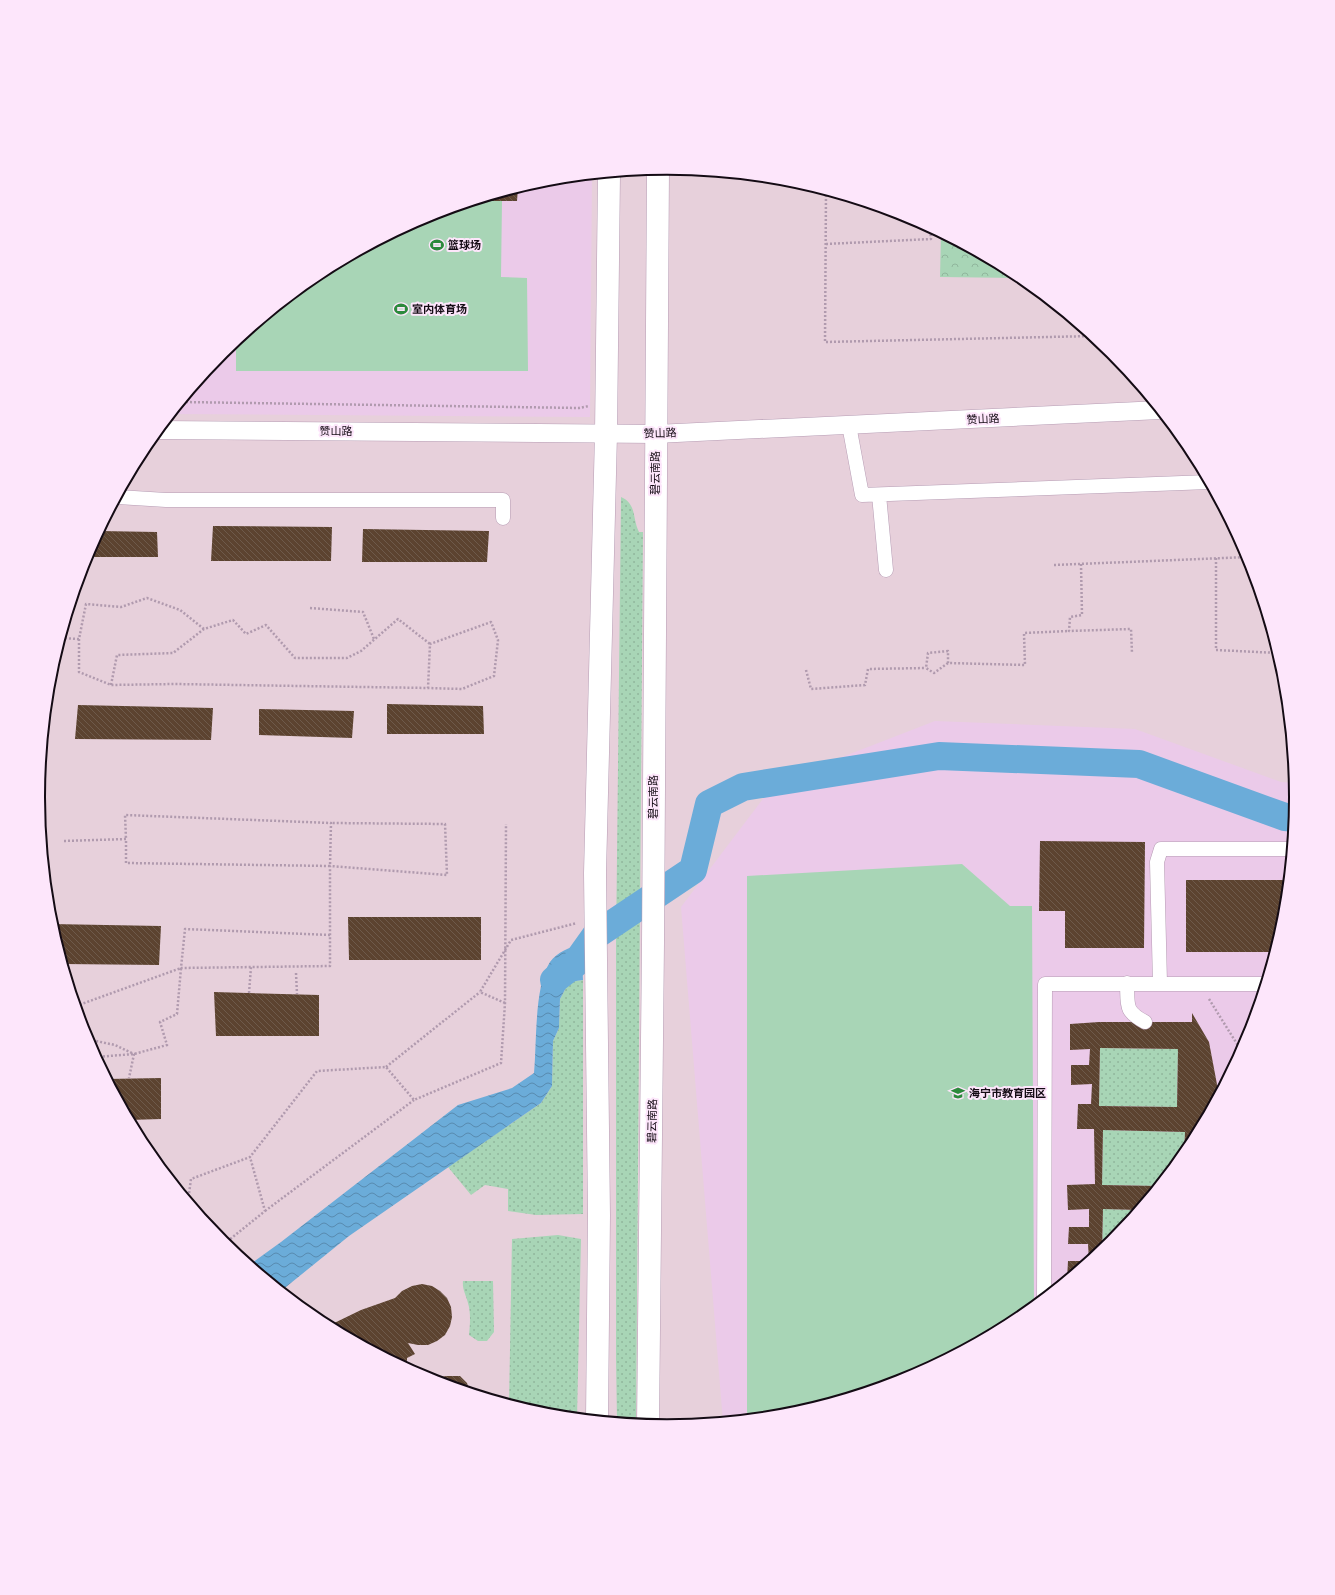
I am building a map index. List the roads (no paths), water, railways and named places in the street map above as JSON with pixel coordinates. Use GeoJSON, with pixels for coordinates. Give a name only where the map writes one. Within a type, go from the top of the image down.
{"type":"FeatureCollection","features":[{"type":"Feature","properties":{"kind":"main road","name":"碧云南路"},"geometry":{"type":"LineString","coordinates":[[648,1420],[658,175]]}},
{"type":"Feature","properties":{"kind":"main road"},"geometry":{"type":"LineString","coordinates":[[597,1416],[599,1215],[595,873],[606,434],[609,178]]}},
{"type":"Feature","properties":{"kind":"street","name":"赞山路"},"geometry":{"type":"LineString","coordinates":[[166,430],[656,434],[1154,410]]}},
{"type":"Feature","properties":{"kind":"street"},"geometry":{"type":"LineString","coordinates":[[849,425],[862,495],[1205,482]]}},
{"type":"Feature","properties":{"kind":"street"},"geometry":{"type":"LineString","coordinates":[[879,494],[886,570]]}},
{"type":"Feature","properties":{"kind":"street"},"geometry":{"type":"LineString","coordinates":[[122,497],[166,500],[503,500],[503,518]]}},
{"type":"Feature","properties":{"kind":"street"},"geometry":{"type":"LineString","coordinates":[[1160,983],[1158,862],[1161,849],[1288,849]]}},
{"type":"Feature","properties":{"kind":"street"},"geometry":{"type":"LineString","coordinates":[[1127,983],[1128,1008],[1133,1016],[1145,1022]]}},
{"type":"Feature","properties":{"kind":"street"},"geometry":{"type":"LineString","coordinates":[[1044,1292],[1045,984],[1261,984]]}},
{"type":"Feature","properties":{"kind":"water"},"geometry":{"type":"Polygon","coordinates":[[[581,945],[583,980],[569,982],[560,999],[559,1028],[553,1041],[552,1086],[541,1103],[349,1236],[285,1288],[253,1262],[458,1105],[512,1088],[534,1073],[537,1015],[541,986],[550,962],[556,955],[581,945]]]}},
{"type":"Feature","properties":{"kind":"waterway"},"geometry":{"type":"LineString","coordinates":[[554,980],[576,963],[596,935],[693,870],[709,804],[743,787],[939,756],[1139,764],[1290,817]]}},
{"type":"Feature","properties":{"kind":"place","name":"篮球场"},"geometry":{"type":"Point","coordinates":[437,245]}},
{"type":"Feature","properties":{"kind":"place","name":"室内体育场"},"geometry":{"type":"Point","coordinates":[401,309]}},
{"type":"Feature","properties":{"kind":"place","name":"海宁市教育园区"},"geometry":{"type":"Point","coordinates":[958,1093]}}]}
